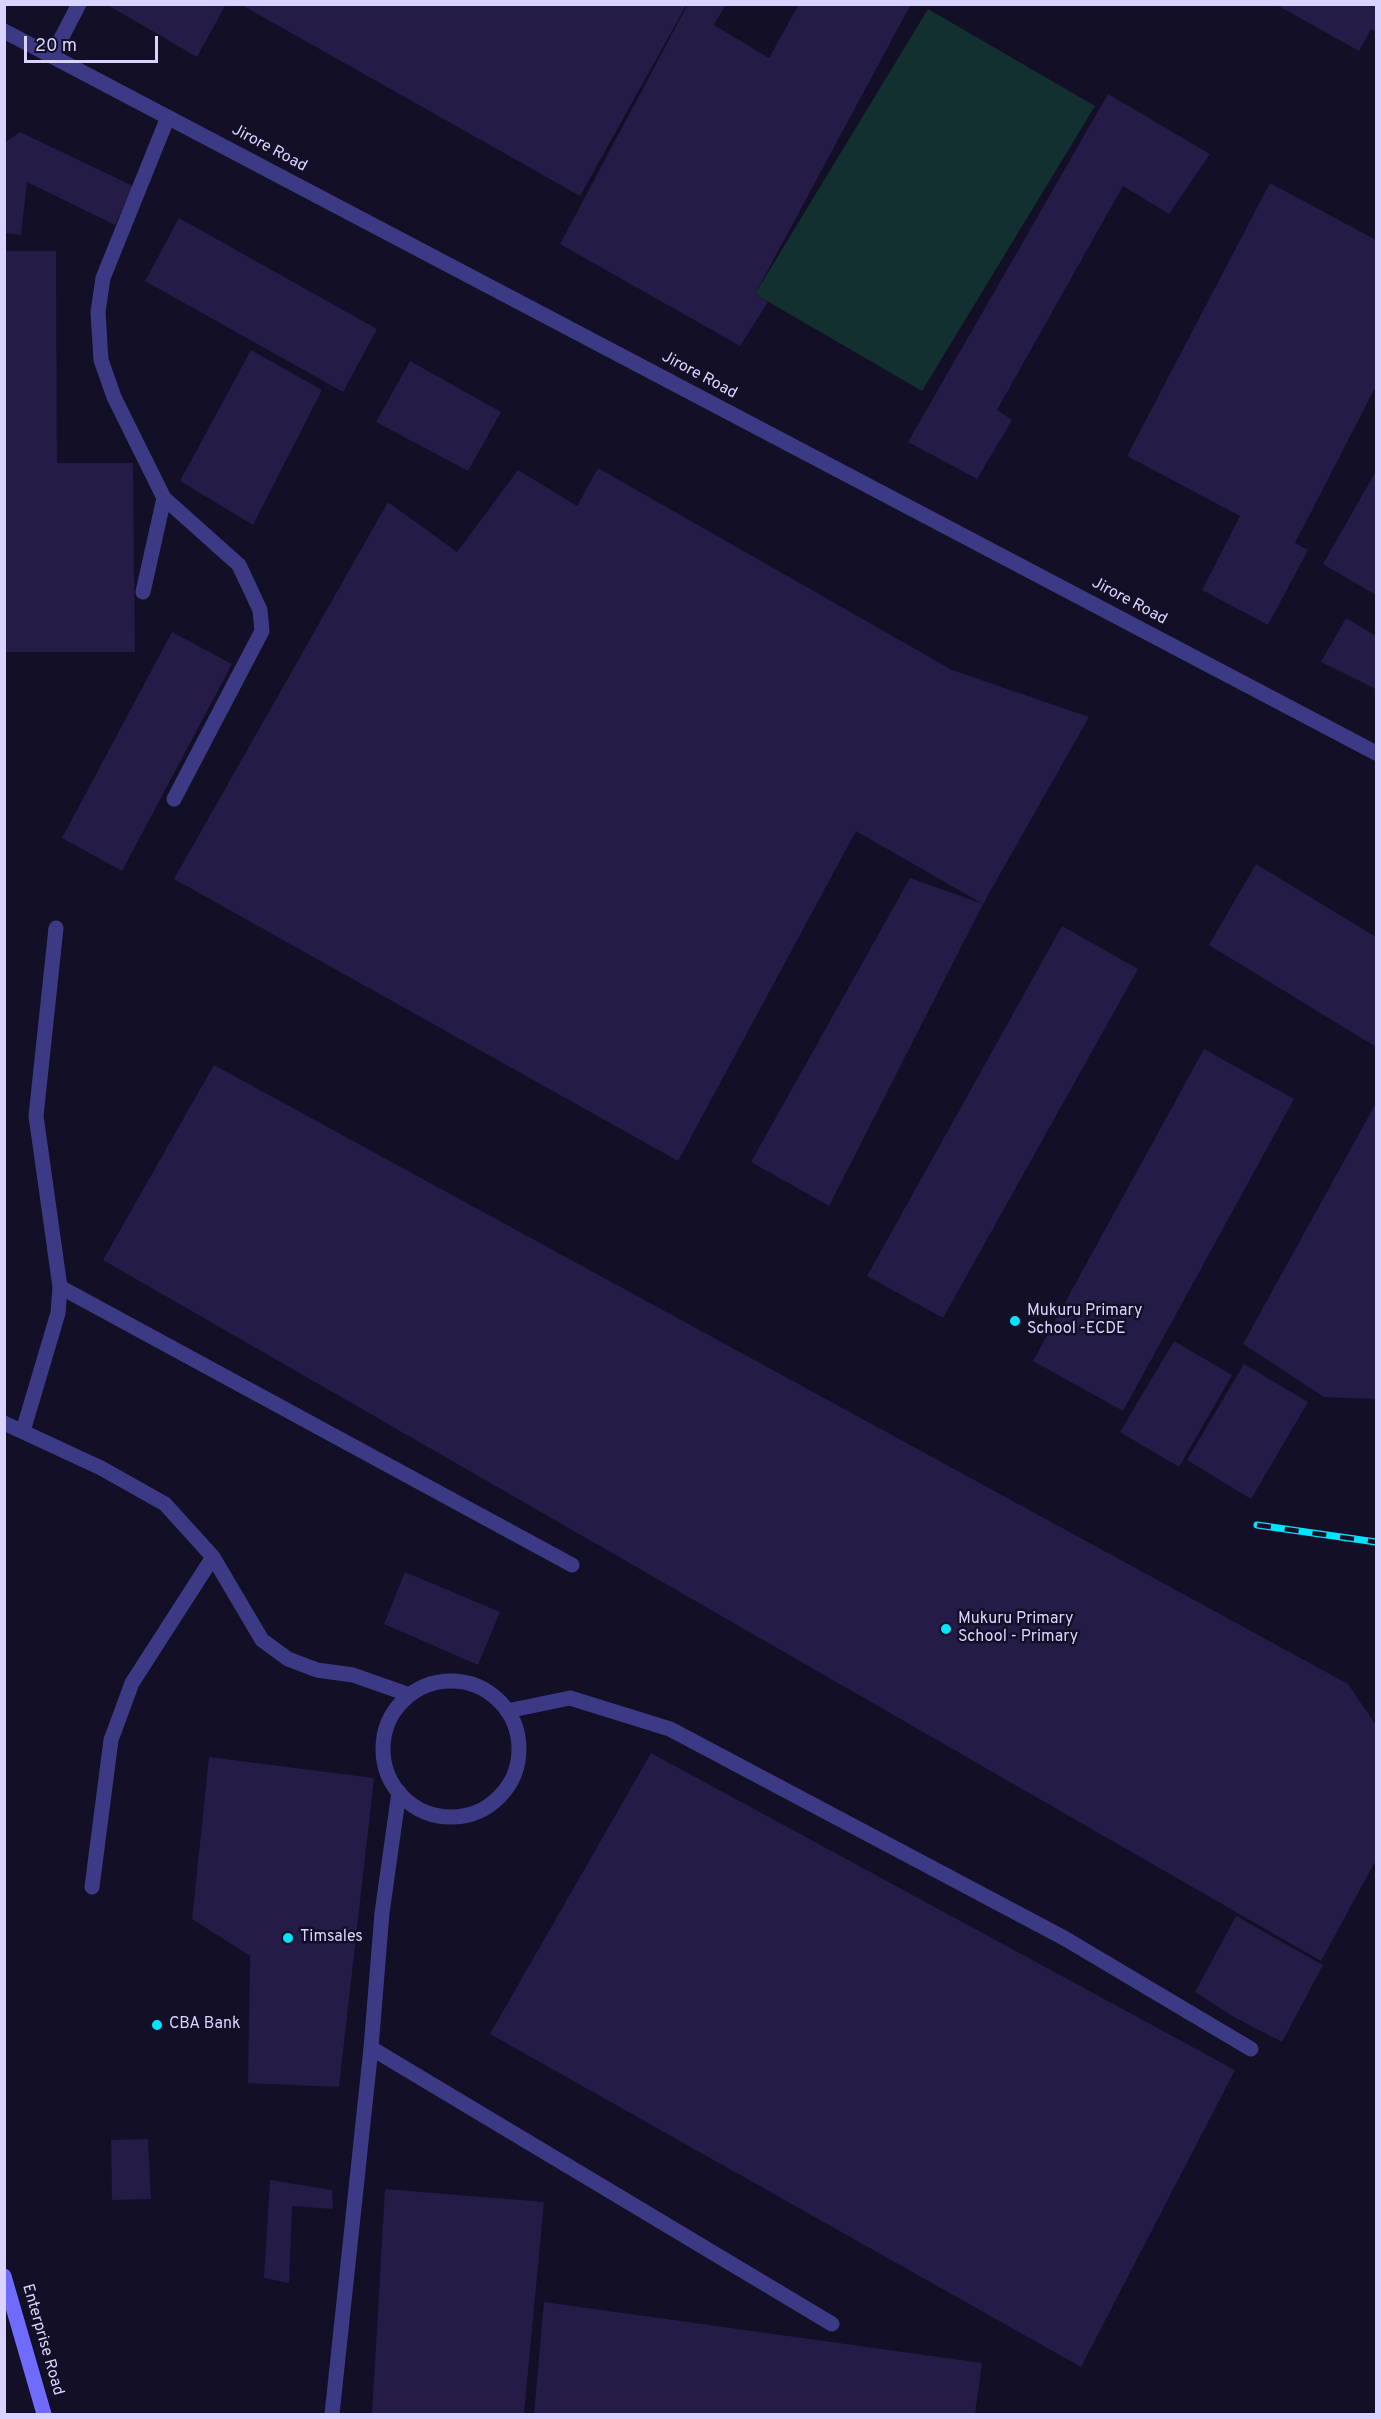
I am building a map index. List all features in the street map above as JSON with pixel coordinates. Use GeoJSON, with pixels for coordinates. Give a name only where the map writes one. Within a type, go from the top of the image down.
{"type":"FeatureCollection","features":[{"type":"Feature","properties":{"kind":"main road","name":"Enterprise Road"},"geometry":{"type":"LineString","coordinates":[[4,2276],[44,2415]]}},
{"type":"Feature","properties":{"kind":"lane"},"geometry":{"type":"LineString","coordinates":[[52,56],[79,4]]}},
{"type":"Feature","properties":{"kind":"lane","name":"Jirore Road"},"geometry":{"type":"LineString","coordinates":[[4,31],[1377,753]]}},
{"type":"Feature","properties":{"kind":"lane"},"geometry":{"type":"LineString","coordinates":[[168,117],[103,278],[98,312],[101,360],[111,388],[164,498],[239,565],[261,610],[262,631],[174,799]]}},
{"type":"Feature","properties":{"kind":"lane"},"geometry":{"type":"LineString","coordinates":[[143,592],[164,498]]}},
{"type":"Feature","properties":{"kind":"lane"},"geometry":{"type":"LineString","coordinates":[[23,1431],[58,1313],[60,1287],[36,1116],[56,928]]}},
{"type":"Feature","properties":{"kind":"lane"},"geometry":{"type":"LineString","coordinates":[[60,1287],[572,1565]]}},
{"type":"Feature","properties":{"kind":"lane"},"geometry":{"type":"LineString","coordinates":[[4,1423],[102,1467],[165,1504],[213,1557],[262,1640],[288,1659],[317,1670],[353,1676],[410,1695]]}},
{"type":"Feature","properties":{"kind":"lane"},"geometry":{"type":"LineString","coordinates":[[92,1887],[114,1731],[132,1683],[213,1557]]}},
{"type":"Feature","properties":{"kind":"lane"},"geometry":{"type":"LineString","coordinates":[[444,1682],[462,1682],[480,1687],[495,1697],[507,1711],[516,1728],[519,1746],[517,1765],[510,1782],[492,1803],[467,1815],[448,1817],[430,1813],[413,1805],[399,1792],[386,1768],[384,1742],[392,1716],[410,1695],[426,1686],[444,1682]]}},
{"type":"Feature","properties":{"kind":"lane"},"geometry":{"type":"LineString","coordinates":[[507,1711],[570,1698],[670,1729],[1064,1938],[1251,2049]]}},
{"type":"Feature","properties":{"kind":"lane"},"geometry":{"type":"LineString","coordinates":[[332,2415],[371,2048],[382,1913],[399,1792]]}},
{"type":"Feature","properties":{"kind":"lane"},"geometry":{"type":"LineString","coordinates":[[371,2048],[832,2324]]}},
{"type":"Feature","properties":{"kind":"green space"},"geometry":{"type":"Polygon","coordinates":[[[928,9],[1095,106],[922,391],[755,294],[928,9]]]}},
{"type":"Feature","properties":{"kind":"building"},"geometry":{"type":"Polygon","coordinates":[[[106,4],[226,4],[197,57],[106,4]]]}},
{"type":"Feature","properties":{"kind":"building"},"geometry":{"type":"Polygon","coordinates":[[[240,4],[687,4],[580,196],[240,4]]]}},
{"type":"Feature","properties":{"kind":"building"},"geometry":{"type":"Polygon","coordinates":[[[688,4],[726,4],[714,25],[769,58],[799,4],[911,4],[755,294],[768,302],[740,346],[560,244],[688,4]]]}},
{"type":"Feature","properties":{"kind":"building"},"geometry":{"type":"Polygon","coordinates":[[[1275,4],[1376,4],[1376,32],[1371,29],[1359,51],[1275,4]]]}},
{"type":"Feature","properties":{"kind":"building"},"geometry":{"type":"Polygon","coordinates":[[[1108,94],[1210,154],[1169,214],[1123,186],[997,410],[1012,420],[977,479],[908,442],[1108,94]]]}},
{"type":"Feature","properties":{"kind":"building"},"geometry":{"type":"Polygon","coordinates":[[[20,132],[133,186],[115,225],[27,182],[21,235],[4,233],[4,143],[20,132]]]}},
{"type":"Feature","properties":{"kind":"building"},"geometry":{"type":"Polygon","coordinates":[[[1270,183],[1376,240],[1376,386],[1295,543],[1308,550],[1268,625],[1202,590],[1240,516],[1127,456],[1270,183]]]}},
{"type":"Feature","properties":{"kind":"building"},"geometry":{"type":"Polygon","coordinates":[[[179,218],[377,329],[343,392],[145,281],[179,218]]]}},
{"type":"Feature","properties":{"kind":"building"},"geometry":{"type":"Polygon","coordinates":[[[4,251],[56,251],[57,463],[133,463],[135,652],[4,652],[4,251]]]}},
{"type":"Feature","properties":{"kind":"building"},"geometry":{"type":"Polygon","coordinates":[[[251,350],[322,390],[253,525],[180,481],[251,350]]]}},
{"type":"Feature","properties":{"kind":"building"},"geometry":{"type":"Polygon","coordinates":[[[410,361],[501,412],[468,471],[376,422],[410,361]]]}},
{"type":"Feature","properties":{"kind":"building"},"geometry":{"type":"Polygon","coordinates":[[[598,468],[952,670],[1089,717],[983,904],[856,831],[678,1161],[174,879],[388,502],[457,552],[518,470],[577,506],[598,468]]]}},
{"type":"Feature","properties":{"kind":"building"},"geometry":{"type":"Polygon","coordinates":[[[1376,471],[1376,595],[1323,564],[1376,471]]]}},
{"type":"Feature","properties":{"kind":"building"},"geometry":{"type":"Polygon","coordinates":[[[1346,618],[1376,636],[1376,689],[1321,662],[1346,618]]]}},
{"type":"Feature","properties":{"kind":"building"},"geometry":{"type":"Polygon","coordinates":[[[172,632],[232,664],[122,871],[62,838],[172,632]]]}},
{"type":"Feature","properties":{"kind":"building"},"geometry":{"type":"Polygon","coordinates":[[[1256,864],[1376,937],[1376,1047],[1209,945],[1256,864]]]}},
{"type":"Feature","properties":{"kind":"building"},"geometry":{"type":"Polygon","coordinates":[[[910,878],[983,904],[829,1206],[751,1162],[910,878]]]}},
{"type":"Feature","properties":{"kind":"building"},"geometry":{"type":"Polygon","coordinates":[[[1062,926],[1138,969],[943,1318],[867,1276],[1062,926]]]}},
{"type":"Feature","properties":{"kind":"building"},"geometry":{"type":"Polygon","coordinates":[[[1204,1049],[1294,1099],[1123,1411],[1033,1361],[1204,1049]]]}},
{"type":"Feature","properties":{"kind":"building"},"geometry":{"type":"Polygon","coordinates":[[[214,1065],[1348,1684],[1376,1725],[1376,1860],[1321,1961],[103,1260],[214,1065]]]}},
{"type":"Feature","properties":{"kind":"building"},"geometry":{"type":"Polygon","coordinates":[[[1376,1103],[1376,1399],[1324,1397],[1243,1344],[1376,1103]]]}},
{"type":"Feature","properties":{"kind":"building"},"geometry":{"type":"Polygon","coordinates":[[[1174,1341],[1232,1375],[1179,1467],[1120,1432],[1174,1341]]]}},
{"type":"Feature","properties":{"kind":"building"},"geometry":{"type":"Polygon","coordinates":[[[1244,1364],[1308,1402],[1251,1499],[1187,1460],[1244,1364]]]}},
{"type":"Feature","properties":{"kind":"building"},"geometry":{"type":"Polygon","coordinates":[[[405,1572],[500,1612],[478,1665],[384,1624],[405,1572]]]}},
{"type":"Feature","properties":{"kind":"building"},"geometry":{"type":"Polygon","coordinates":[[[651,1753],[1235,2070],[1081,2367],[490,2034],[651,1753]]]}},
{"type":"Feature","properties":{"kind":"building","name":"Timsales"},"geometry":{"type":"Polygon","coordinates":[[[209,1757],[374,1778],[339,2087],[248,2083],[250,1956],[192,1919],[209,1757]]]}},
{"type":"Feature","properties":{"kind":"building"},"geometry":{"type":"Polygon","coordinates":[[[1236,1916],[1323,1965],[1282,2042],[1234,2017],[1195,1992],[1236,1916]]]}},
{"type":"Feature","properties":{"kind":"building"},"geometry":{"type":"Polygon","coordinates":[[[148,2139],[151,2199],[112,2200],[111,2140],[148,2139]]]}},
{"type":"Feature","properties":{"kind":"building"},"geometry":{"type":"Polygon","coordinates":[[[270,2180],[332,2190],[333,2209],[292,2206],[289,2283],[264,2278],[270,2180]]]}},
{"type":"Feature","properties":{"kind":"building"},"geometry":{"type":"Polygon","coordinates":[[[385,2189],[544,2202],[524,2414],[372,2414],[385,2189]]]}},
{"type":"Feature","properties":{"kind":"building"},"geometry":{"type":"Polygon","coordinates":[[[544,2302],[982,2363],[975,2414],[534,2414],[544,2302]]]}},
{"type":"Feature","properties":{"kind":"railway"},"geometry":{"type":"LineString","coordinates":[[1257,1525],[1376,1542]]}},
{"type":"Feature","properties":{"kind":"place","name":"Mukuru Primary School -ECDE"},"geometry":{"type":"Point","coordinates":[1015,1321]}},
{"type":"Feature","properties":{"kind":"place","name":"Mukuru Primary School - Primary"},"geometry":{"type":"Point","coordinates":[946,1629]}},
{"type":"Feature","properties":{"kind":"place","name":"Timsales"},"geometry":{"type":"Point","coordinates":[288,1938]}},
{"type":"Feature","properties":{"kind":"place","name":"CBA Bank"},"geometry":{"type":"Point","coordinates":[157,2025]}}]}
